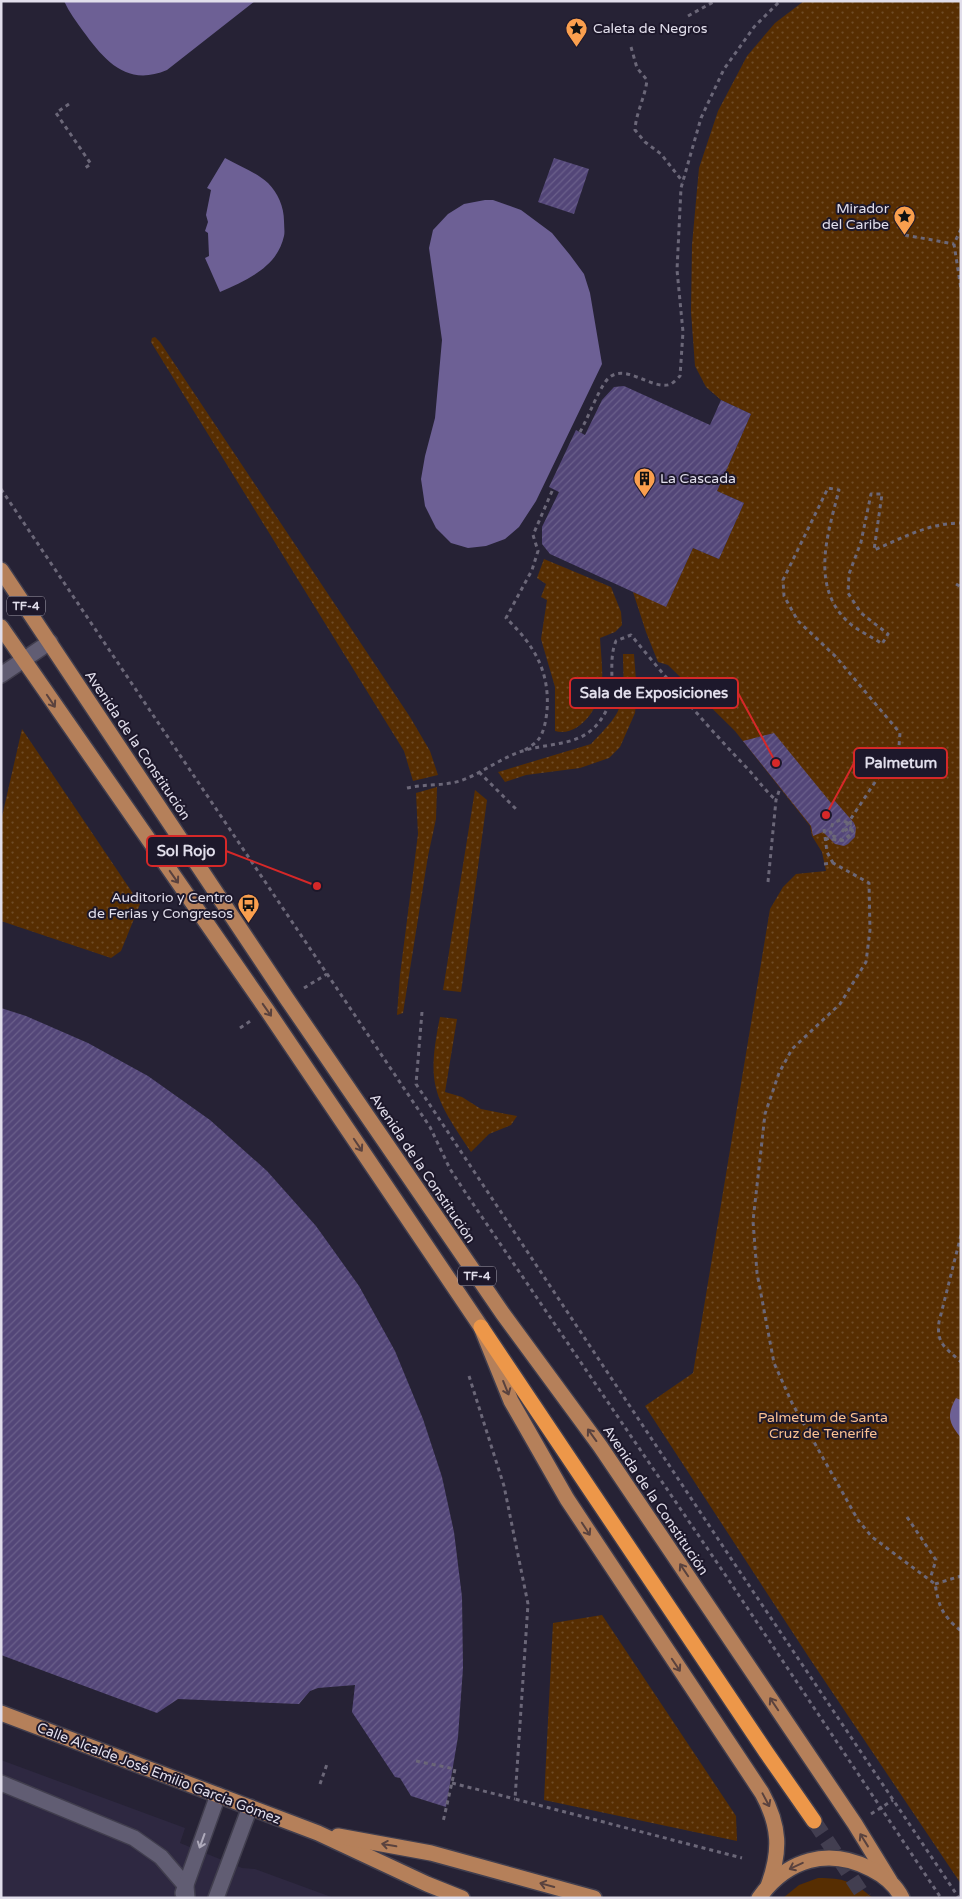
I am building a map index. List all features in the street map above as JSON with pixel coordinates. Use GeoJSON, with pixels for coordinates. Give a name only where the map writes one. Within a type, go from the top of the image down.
{"type":"FeatureCollection","features":[{"type":"Feature","properties":{"kind":"highway","name":"TF-4"},"geometry":{"type":"LineString","coordinates":[[481,1327],[814,1821]]}},
{"type":"Feature","properties":{"kind":"main road","name":"Avenida de la Constitución"},"geometry":{"type":"LineString","coordinates":[[1,570],[287,999],[503,1314],[600,1446],[855,1824],[890,1881]]}},
{"type":"Feature","properties":{"kind":"main road","name":"TF-4"},"geometry":{"type":"LineString","coordinates":[[1,627],[267,1010],[481,1327]]}},
{"type":"Feature","properties":{"kind":"main road"},"geometry":{"type":"LineString","coordinates":[[481,1327],[511,1401],[567,1500],[762,1793],[771,1810],[776,1827],[777,1854],[775,1867],[764,1892]]}},
{"type":"Feature","properties":{"kind":"main road","name":"Calle Alcalde José Emilio García Gómez"},"geometry":{"type":"LineString","coordinates":[[1,1713],[318,1833],[427,1884],[462,1898]]}},
{"type":"Feature","properties":{"kind":"main road","name":"Calle Alcalde José Emilio García Gómez"},"geometry":{"type":"LineString","coordinates":[[318,1833],[431,1853],[594,1898]]}},
{"type":"Feature","properties":{"kind":"main road"},"geometry":{"type":"LineString","coordinates":[[764,1892],[783,1872],[798,1864],[814,1859],[847,1860],[863,1865],[890,1881]]}},
{"type":"Feature","properties":{"kind":"main road","name":"TF-4"},"geometry":{"type":"LineString","coordinates":[[890,1881],[902,1898]]}},
{"type":"Feature","properties":{"kind":"street"},"geometry":{"type":"LineString","coordinates":[[1,675],[50,642]]}},
{"type":"Feature","properties":{"kind":"street"},"geometry":{"type":"LineString","coordinates":[[1,1783],[134,1838],[160,1857],[185,1894]]}},
{"type":"Feature","properties":{"kind":"street"},"geometry":{"type":"LineString","coordinates":[[185,1894],[218,1795]]}},
{"type":"Feature","properties":{"kind":"street"},"geometry":{"type":"LineString","coordinates":[[216,1898],[250,1807]]}},
{"type":"Feature","properties":{"kind":"path"},"geometry":{"type":"LineString","coordinates":[[688,16],[715,1]]}},
{"type":"Feature","properties":{"kind":"path"},"geometry":{"type":"LineString","coordinates":[[580,432],[607,380],[614,374],[621,372],[661,384],[671,384],[680,376],[683,332],[677,270],[681,188],[701,118],[724,69],[754,28],[780,1]]}},
{"type":"Feature","properties":{"kind":"path"},"geometry":{"type":"LineString","coordinates":[[631,47],[637,68],[647,80],[646,90],[636,116],[636,130],[645,142],[661,154],[683,182]]}},
{"type":"Feature","properties":{"kind":"path"},"geometry":{"type":"LineString","coordinates":[[69,104],[56,113],[91,164],[85,168]]}},
{"type":"Feature","properties":{"kind":"path"},"geometry":{"type":"LineString","coordinates":[[961,229],[954,244],[961,290]]}},
{"type":"Feature","properties":{"kind":"path"},"geometry":{"type":"LineString","coordinates":[[905,235],[954,244]]}},
{"type":"Feature","properties":{"kind":"path"},"geometry":{"type":"LineString","coordinates":[[850,827],[842,832],[899,746],[900,733],[836,657],[798,620],[784,596],[783,580],[828,488],[839,490],[828,534],[824,568],[829,596],[847,621],[882,644],[888,634],[861,613],[848,593],[849,574],[862,542],[871,494],[882,494],[874,550],[913,532],[944,523],[961,523]]}},
{"type":"Feature","properties":{"kind":"path"},"geometry":{"type":"LineString","coordinates":[[1,489],[430,1127],[450,1169],[467,1195],[722,1570],[941,1898]]}},
{"type":"Feature","properties":{"kind":"path"},"geometry":{"type":"LineString","coordinates":[[407,788],[459,781],[525,750],[538,740],[546,720],[548,697],[544,671],[520,631],[506,618],[532,570],[538,551],[533,535],[553,489]]}},
{"type":"Feature","properties":{"kind":"path"},"geometry":{"type":"LineString","coordinates":[[956,584],[961,587]]}},
{"type":"Feature","properties":{"kind":"path"},"geometry":{"type":"LineString","coordinates":[[525,750],[576,740],[593,728],[607,708],[613,681],[612,650],[616,641],[631,635],[677,690],[756,776],[768,794],[776,800]]}},
{"type":"Feature","properties":{"kind":"path"},"geometry":{"type":"LineString","coordinates":[[479,772],[517,810]]}},
{"type":"Feature","properties":{"kind":"path"},"geometry":{"type":"LineString","coordinates":[[768,882],[776,800],[780,788]]}},
{"type":"Feature","properties":{"kind":"path"},"geometry":{"type":"LineString","coordinates":[[825,840],[834,836],[842,840],[850,835],[850,827],[846,822],[840,820],[833,823],[830,831],[832,839],[841,842],[848,839],[853,833],[850,820]]}},
{"type":"Feature","properties":{"kind":"path"},"geometry":{"type":"LineString","coordinates":[[824,829],[827,852],[832,863]]}},
{"type":"Feature","properties":{"kind":"path"},"geometry":{"type":"LineString","coordinates":[[824,864],[832,863],[869,883],[870,930],[866,962],[840,1004],[792,1049],[779,1073],[765,1114],[752,1221],[757,1273],[774,1364],[792,1403],[858,1520],[872,1537],[935,1584],[939,1606],[951,1623],[961,1631]]}},
{"type":"Feature","properties":{"kind":"path"},"geometry":{"type":"LineString","coordinates":[[422,1012],[416,1084],[959,1898]]}},
{"type":"Feature","properties":{"kind":"path"},"geometry":{"type":"LineString","coordinates":[[961,1235],[937,1334],[943,1345],[961,1362]]}},
{"type":"Feature","properties":{"kind":"path"},"geometry":{"type":"LineString","coordinates":[[469,1376],[504,1486],[528,1604],[515,1799]]}},
{"type":"Feature","properties":{"kind":"path"},"geometry":{"type":"LineString","coordinates":[[906,1517],[936,1560],[930,1579]]}},
{"type":"Feature","properties":{"kind":"path"},"geometry":{"type":"LineString","coordinates":[[935,1584],[961,1576]]}},
{"type":"Feature","properties":{"kind":"path"},"geometry":{"type":"LineString","coordinates":[[416,1761],[455,1769],[443,1822]]}},
{"type":"Feature","properties":{"kind":"path"},"geometry":{"type":"LineString","coordinates":[[320,1784],[327,1764]]}},
{"type":"Feature","properties":{"kind":"path"},"geometry":{"type":"LineString","coordinates":[[452,1783],[742,1858]]}},
{"type":"Feature","properties":{"kind":"shaded area"},"geometry":{"type":"Polygon","coordinates":[[[64,1],[255,1],[167,70],[140,75],[129,73],[109,61],[83,31],[64,1]]]}},
{"type":"Feature","properties":{"kind":"shaded area"},"geometry":{"type":"Polygon","coordinates":[[[225,158],[258,176],[272,187],[282,205],[284,236],[275,257],[268,265],[240,283],[220,292],[205,258],[209,256],[208,233],[205,231],[208,222],[206,215],[211,190],[207,188],[225,158]]]}},
{"type":"Feature","properties":{"kind":"shaded area"},"geometry":{"type":"Polygon","coordinates":[[[493,200],[521,210],[552,233],[584,274],[590,293],[602,364],[536,501],[519,527],[505,539],[486,546],[468,548],[451,543],[436,528],[425,506],[421,479],[435,418],[442,340],[429,248],[433,230],[448,214],[464,204],[493,200]]]}},
{"type":"Feature","properties":{"kind":"shaded area"},"geometry":{"type":"Polygon","coordinates":[[[956,1398],[961,1400],[961,1438],[950,1419],[951,1410],[956,1398]]]}},
{"type":"Feature","properties":{"kind":"shaded area"},"geometry":{"type":"Polygon","coordinates":[[[1,1760],[185,1828],[180,1843],[242,1868],[255,1869],[334,1898],[1,1898],[1,1760]]]}},
{"type":"Feature","properties":{"kind":"green space","name":"Palmetum de Santa Cruz de Tenerife"},"geometry":{"type":"Polygon","coordinates":[[[804,1],[961,1],[961,1884],[810,1659],[645,1406],[693,1373],[770,909],[783,887],[796,874],[826,871],[822,852],[812,836],[810,826],[735,731],[668,665],[658,662],[633,592],[666,606],[693,548],[719,559],[744,503],[717,491],[751,414],[721,400],[706,387],[695,366],[691,312],[692,245],[699,168],[718,111],[747,56],[775,23],[804,1]]]}},
{"type":"Feature","properties":{"kind":"green space"},"geometry":{"type":"Polygon","coordinates":[[[155,337],[410,717],[430,751],[438,775],[413,781],[404,751],[151,342],[152,338],[155,337]]]}},
{"type":"Feature","properties":{"kind":"green space"},"geometry":{"type":"Polygon","coordinates":[[[544,559],[611,587],[621,612],[622,625],[615,632],[600,638],[602,685],[593,711],[580,725],[564,732],[555,731],[555,687],[541,639],[547,600],[541,597],[546,584],[537,578],[544,559]]]}},
{"type":"Feature","properties":{"kind":"green space"},"geometry":{"type":"Polygon","coordinates":[[[623,654],[634,654],[637,694],[635,713],[620,747],[609,758],[580,768],[526,775],[505,782],[498,772],[591,744],[605,729],[617,713],[622,700],[623,654]]]}},
{"type":"Feature","properties":{"kind":"green space"},"geometry":{"type":"Polygon","coordinates":[[[22,729],[140,904],[121,951],[111,958],[1,921],[1,821],[22,729]]]}},
{"type":"Feature","properties":{"kind":"green space"},"geometry":{"type":"Polygon","coordinates":[[[437,787],[436,819],[428,856],[403,1013],[397,1015],[400,975],[418,834],[416,793],[437,787]]]}},
{"type":"Feature","properties":{"kind":"green space"},"geometry":{"type":"Polygon","coordinates":[[[475,790],[487,800],[461,992],[443,990],[475,790]]]}},
{"type":"Feature","properties":{"kind":"green space"},"geometry":{"type":"Polygon","coordinates":[[[440,1017],[457,1019],[445,1092],[462,1097],[481,1109],[517,1116],[511,1125],[489,1134],[471,1152],[441,1103],[436,1089],[434,1059],[440,1017]]]}},
{"type":"Feature","properties":{"kind":"green space"},"geometry":{"type":"Polygon","coordinates":[[[602,1615],[736,1816],[737,1841],[544,1800],[553,1623],[602,1615]]]}},
{"type":"Feature","properties":{"kind":"green space"},"geometry":{"type":"Polygon","coordinates":[[[818,1878],[841,1880],[853,1884],[873,1898],[783,1898],[799,1885],[818,1878]]]}},
{"type":"Feature","properties":{"kind":"building"},"geometry":{"type":"Polygon","coordinates":[[[554,158],[589,169],[574,214],[538,202],[554,158]]]}},
{"type":"Feature","properties":{"kind":"building","name":"La Cascada"},"geometry":{"type":"Polygon","coordinates":[[[624,386],[710,425],[721,400],[751,414],[717,491],[744,503],[719,559],[693,548],[666,607],[550,554],[542,544],[542,527],[559,492],[549,487],[576,430],[585,435],[602,400],[614,387],[624,386]]]}},
{"type":"Feature","properties":{"kind":"building"},"geometry":{"type":"Polygon","coordinates":[[[774,733],[831,803],[835,801],[854,823],[856,828],[855,837],[848,844],[844,846],[835,844],[823,832],[813,836],[811,826],[743,741],[774,733]]]}},
{"type":"Feature","properties":{"kind":"building"},"geometry":{"type":"Polygon","coordinates":[[[1,1008],[26,1016],[88,1043],[148,1076],[210,1120],[267,1171],[316,1226],[359,1286],[395,1351],[423,1419],[442,1477],[454,1532],[462,1597],[463,1668],[458,1737],[446,1807],[411,1796],[400,1778],[395,1777],[352,1712],[355,1685],[318,1688],[310,1691],[299,1704],[178,1699],[157,1713],[1,1655],[1,1008]]]}},
{"type":"Feature","properties":{"kind":"tunnel"},"geometry":{"type":"LineString","coordinates":[[814,1821],[865,1898]]}},
{"type":"Feature","properties":{"kind":"place","name":"Caleta de Negros"},"geometry":{"type":"Point","coordinates":[577,47]}},
{"type":"Feature","properties":{"kind":"place","name":"Mirador del Caribe"},"geometry":{"type":"Point","coordinates":[905,235]}},
{"type":"Feature","properties":{"kind":"place","name":"La Cascada"},"geometry":{"type":"Point","coordinates":[644,497]}},
{"type":"Feature","properties":{"kind":"place","name":"Sala de Exposiciones"},"geometry":{"type":"Point","coordinates":[776,763]}},
{"type":"Feature","properties":{"kind":"place","name":"Palmetum"},"geometry":{"type":"Point","coordinates":[826,815]}},
{"type":"Feature","properties":{"kind":"place","name":"Sol Rojo"},"geometry":{"type":"Point","coordinates":[317,886]}},
{"type":"Feature","properties":{"kind":"place","name":"Auditorio y Centro de Ferias y Congresos"},"geometry":{"type":"Point","coordinates":[249,924]}}]}
